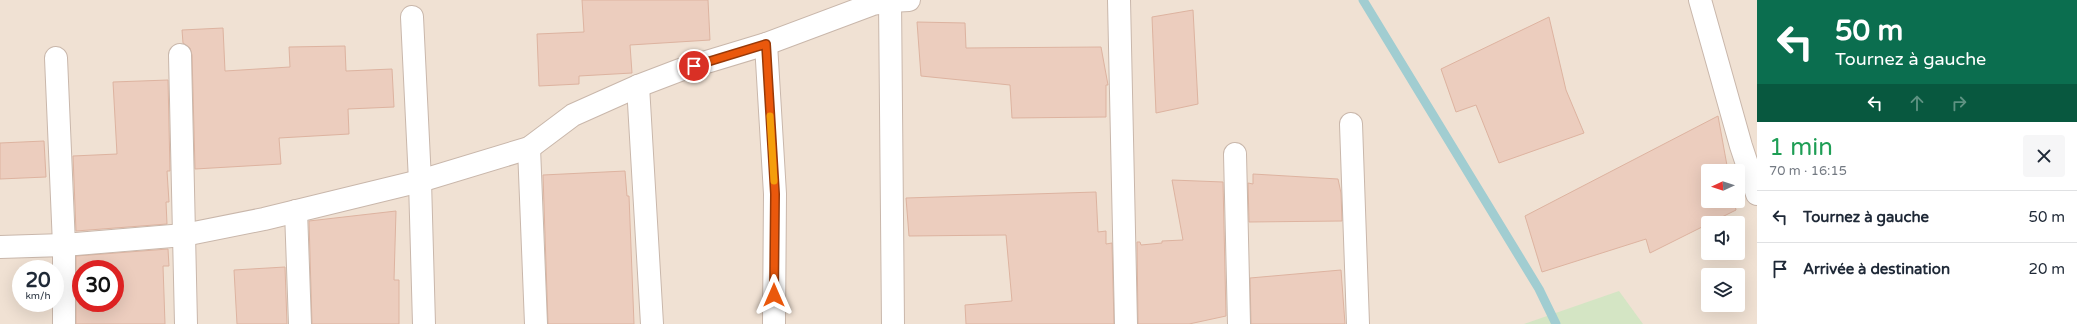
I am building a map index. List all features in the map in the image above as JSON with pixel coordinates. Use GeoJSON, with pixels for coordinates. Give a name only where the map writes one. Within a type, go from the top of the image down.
{"type":"FeatureCollection","features":[{"type":"Feature","properties":{"kind":"street"},"geometry":{"type":"LineString","coordinates":[[0,247],[64,245],[184,235],[296,211],[420,181],[529,148],[573,115],[638,86],[680,70],[766,44],[873,4],[897,0],[893,324]]}},
{"type":"Feature","properties":{"kind":"street"},"geometry":{"type":"LineString","coordinates":[[1119,0],[1126,324]]}},
{"type":"Feature","properties":{"kind":"street"},"geometry":{"type":"LineString","coordinates":[[1700,0],[1741,146],[1757,194]]}},
{"type":"Feature","properties":{"kind":"street"},"geometry":{"type":"LineString","coordinates":[[412,17],[420,181],[424,324]]}},
{"type":"Feature","properties":{"kind":"street"},"geometry":{"type":"LineString","coordinates":[[766,44],[775,194],[774,324]]}},
{"type":"Feature","properties":{"kind":"street"},"geometry":{"type":"LineString","coordinates":[[180,55],[186,324]]}},
{"type":"Feature","properties":{"kind":"street"},"geometry":{"type":"LineString","coordinates":[[56,58],[64,245],[64,324]]}},
{"type":"Feature","properties":{"kind":"street"},"geometry":{"type":"LineString","coordinates":[[638,86],[652,324]]}},
{"type":"Feature","properties":{"kind":"street"},"geometry":{"type":"LineString","coordinates":[[1351,124],[1358,324]]}},
{"type":"Feature","properties":{"kind":"street"},"geometry":{"type":"LineString","coordinates":[[529,148],[536,324]]}},
{"type":"Feature","properties":{"kind":"street"},"geometry":{"type":"LineString","coordinates":[[1235,154],[1239,324]]}},
{"type":"Feature","properties":{"kind":"street"},"geometry":{"type":"LineString","coordinates":[[296,211],[300,324]]}},
{"type":"Feature","properties":{"kind":"shaded area"},"geometry":{"type":"Polygon","coordinates":[[[0,0],[1757,0],[1757,324],[0,324],[0,0]]]}},
{"type":"Feature","properties":{"kind":"green space"},"geometry":{"type":"Polygon","coordinates":[[[1619,291],[1643,324],[1524,324],[1619,291]]]}},
{"type":"Feature","properties":{"kind":"building"},"geometry":{"type":"Polygon","coordinates":[[[582,0],[708,0],[710,40],[630,45],[632,73],[579,76],[579,84],[539,86],[537,34],[584,32],[582,0]]]}},
{"type":"Feature","properties":{"kind":"building"},"geometry":{"type":"Polygon","coordinates":[[[1193,10],[1198,104],[1156,113],[1152,17],[1193,10]]]}},
{"type":"Feature","properties":{"kind":"building"},"geometry":{"type":"Polygon","coordinates":[[[1549,17],[1566,90],[1584,133],[1499,163],[1476,105],[1456,112],[1441,69],[1549,17]]]}},
{"type":"Feature","properties":{"kind":"building"},"geometry":{"type":"Polygon","coordinates":[[[917,22],[965,23],[966,48],[1101,47],[1108,85],[1106,85],[1106,117],[1012,118],[1010,85],[921,76],[917,22]]]}},
{"type":"Feature","properties":{"kind":"building"},"geometry":{"type":"Polygon","coordinates":[[[223,28],[225,71],[290,67],[289,47],[345,46],[346,71],[392,69],[394,107],[348,109],[349,134],[279,138],[281,164],[195,169],[192,55],[190,48],[183,43],[182,30],[223,28]]]}},
{"type":"Feature","properties":{"kind":"building"},"geometry":{"type":"Polygon","coordinates":[[[168,80],[170,171],[167,171],[169,202],[166,202],[167,224],[76,231],[73,156],[117,154],[113,82],[168,80]]]}},
{"type":"Feature","properties":{"kind":"building"},"geometry":{"type":"Polygon","coordinates":[[[1718,116],[1727,164],[1701,164],[1701,208],[1736,208],[1736,210],[1724,216],[1701,216],[1701,228],[1650,253],[1646,239],[1542,272],[1525,216],[1718,116]]]}},
{"type":"Feature","properties":{"kind":"building"},"geometry":{"type":"Polygon","coordinates":[[[44,141],[46,177],[0,179],[0,143],[44,141]]]}},
{"type":"Feature","properties":{"kind":"building"},"geometry":{"type":"Polygon","coordinates":[[[625,171],[627,196],[629,196],[634,324],[548,324],[543,175],[625,171]]]}},
{"type":"Feature","properties":{"kind":"building"},"geometry":{"type":"Polygon","coordinates":[[[1253,174],[1338,179],[1341,193],[1342,221],[1249,222],[1248,183],[1253,184],[1253,174]]]}},
{"type":"Feature","properties":{"kind":"building"},"geometry":{"type":"Polygon","coordinates":[[[1172,180],[1223,182],[1226,316],[1189,324],[1138,324],[1137,242],[1140,242],[1141,245],[1162,243],[1162,241],[1183,240],[1172,180]]]}},
{"type":"Feature","properties":{"kind":"building"},"geometry":{"type":"Polygon","coordinates":[[[1096,192],[1098,232],[1106,231],[1106,244],[1112,243],[1114,324],[966,324],[965,305],[1012,301],[1006,235],[909,236],[906,198],[1096,192]]]}},
{"type":"Feature","properties":{"kind":"building"},"geometry":{"type":"Polygon","coordinates":[[[396,211],[394,280],[399,280],[399,324],[312,324],[309,221],[396,211]]]}},
{"type":"Feature","properties":{"kind":"building"},"geometry":{"type":"Polygon","coordinates":[[[168,249],[169,266],[163,266],[165,324],[76,324],[76,312],[124,312],[124,260],[76,260],[76,256],[168,249]]]}},
{"type":"Feature","properties":{"kind":"building"},"geometry":{"type":"Polygon","coordinates":[[[285,267],[287,324],[237,324],[234,270],[285,267]]]}},
{"type":"Feature","properties":{"kind":"building"},"geometry":{"type":"Polygon","coordinates":[[[1341,270],[1345,324],[1251,324],[1250,278],[1341,270]]]}},
{"type":"Feature","properties":{"kind":"waterway"},"geometry":{"type":"LineString","coordinates":[[1363,0],[1539,289],[1556,324]]}},
{"type":"Feature","properties":{"kind":"slow traffic"},"geometry":{"type":"LineString","coordinates":[[770,116],[774,181]]}},
{"type":"Feature","properties":{"kind":"route"},"geometry":{"type":"LineString","coordinates":[[694,66],[766,44],[775,194],[774,295]]}}]}
